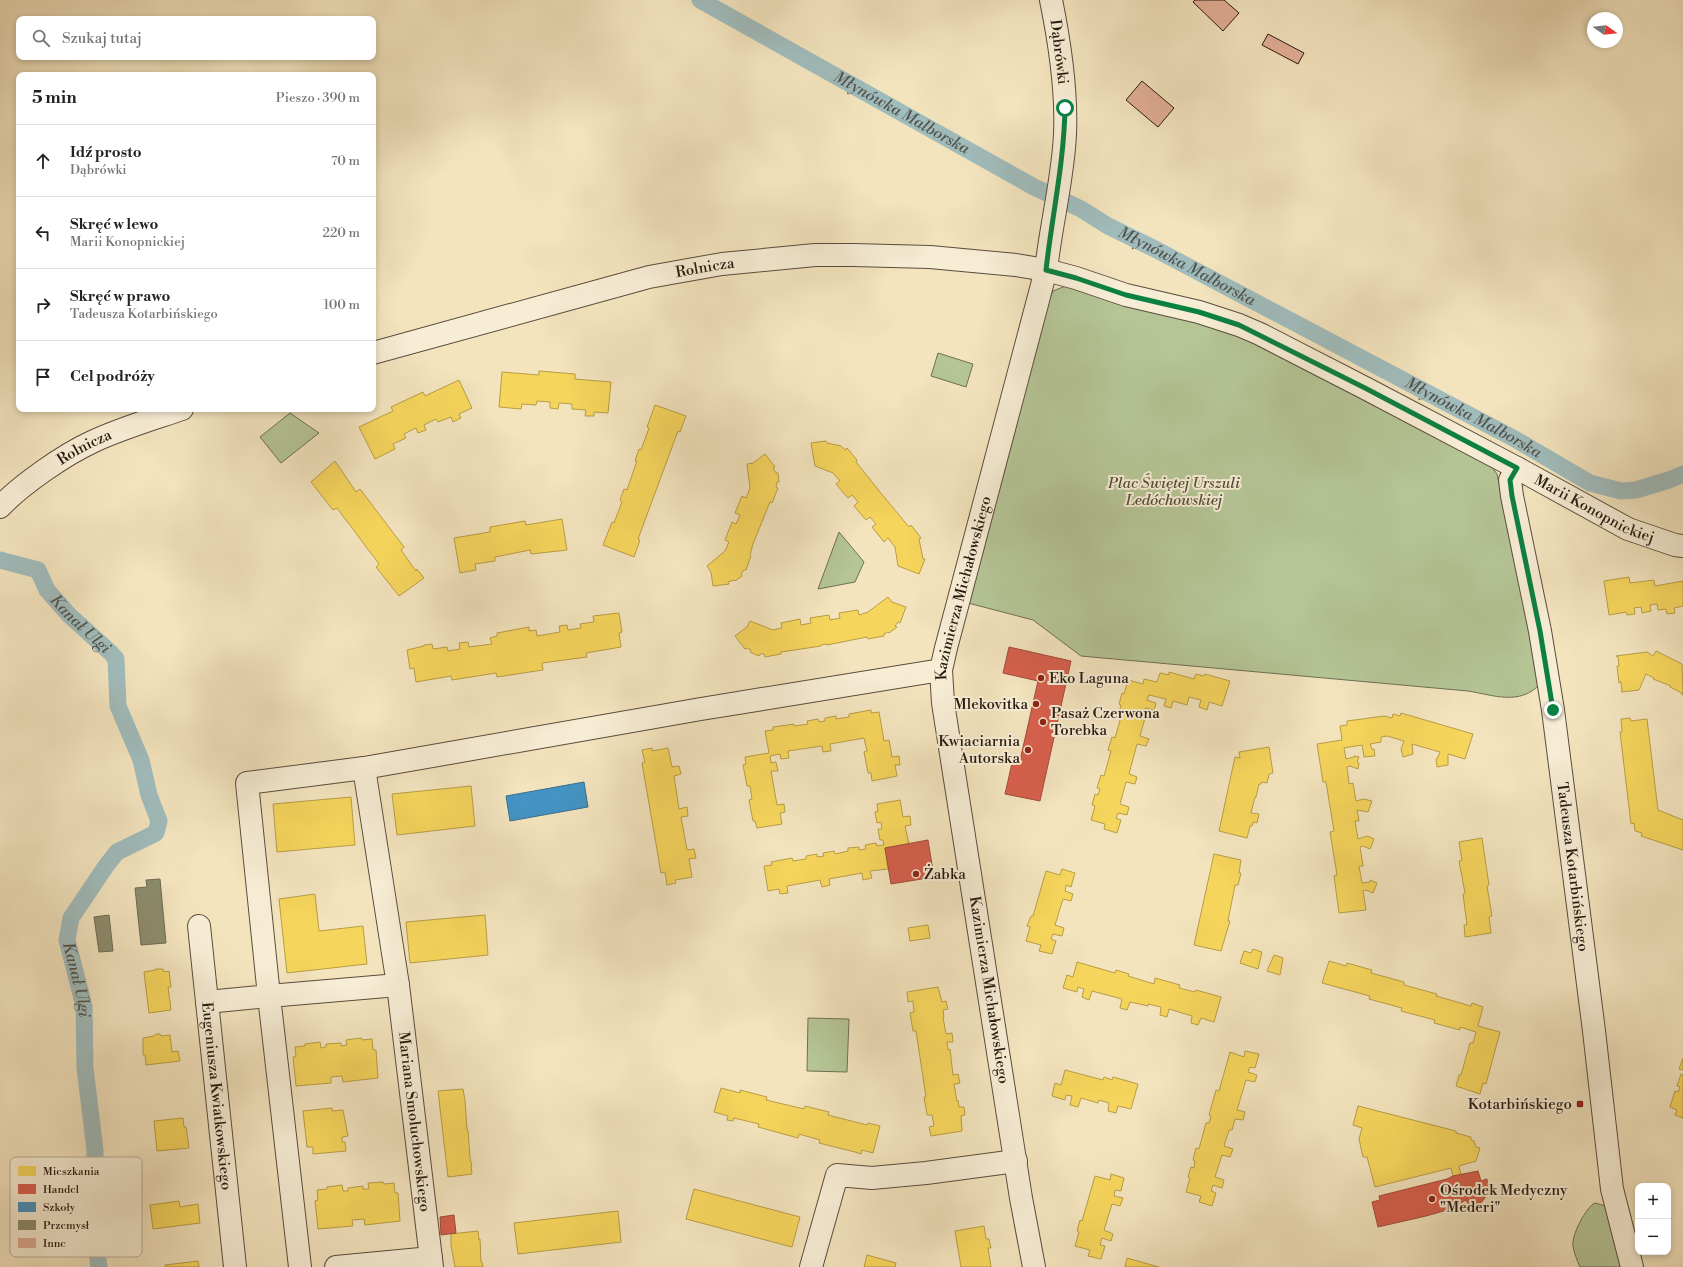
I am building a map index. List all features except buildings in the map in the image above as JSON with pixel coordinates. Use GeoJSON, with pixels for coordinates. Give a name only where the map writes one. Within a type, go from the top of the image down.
{"type":"FeatureCollection","features":[{"type":"Feature","properties":{"kind":"street","name":"Dąbrówki"},"geometry":{"type":"LineString","coordinates":[[1046,270],[1065,134],[1062,60],[1051,0]]}},
{"type":"Feature","properties":{"kind":"street","name":"Rolnicza"},"geometry":{"type":"LineString","coordinates":[[376,352],[649,278],[722,264],[807,256],[853,255],[930,257],[1016,265],[1046,270]]}},
{"type":"Feature","properties":{"kind":"street","name":"Marii Konopnickiej"},"geometry":{"type":"LineString","coordinates":[[1046,270],[1076,278],[1126,295],[1199,312],[1239,325],[1365,388],[1517,468],[1628,529],[1675,545],[1683,546]]}},
{"type":"Feature","properties":{"kind":"street","name":"Kazimierza Michałowskiego"},"geometry":{"type":"LineString","coordinates":[[1034,1267],[943,703],[941,670],[960,590],[1046,270]]}},
{"type":"Feature","properties":{"kind":"street","name":"Rolnicza"},"geometry":{"type":"LineString","coordinates":[[0,507],[34,479],[63,458],[93,441],[174,412]]}},
{"type":"Feature","properties":{"kind":"street","name":"Tadeusza Kotarbińskiego"},"geometry":{"type":"LineString","coordinates":[[1517,468],[1510,480],[1512,496],[1540,631],[1554,717],[1599,1070],[1612,1189],[1632,1267]]}},
{"type":"Feature","properties":{"kind":"street"},"geometry":{"type":"LineString","coordinates":[[300,1267],[269,996],[247,783],[364,768],[701,709],[941,670]]}},
{"type":"Feature","properties":{"kind":"street","name":"Mariana Smoluchowskiego"},"geometry":{"type":"LineString","coordinates":[[336,1267],[432,1263],[398,985],[364,768]]}},
{"type":"Feature","properties":{"kind":"street","name":"Eugeniusza Kwiatkowskiego"},"geometry":{"type":"LineString","coordinates":[[199,926],[235,1267]]}},
{"type":"Feature","properties":{"kind":"street"},"geometry":{"type":"LineString","coordinates":[[207,1002],[398,985]]}},
{"type":"Feature","properties":{"kind":"street"},"geometry":{"type":"LineString","coordinates":[[812,1267],[837,1175],[872,1178],[926,1173],[1016,1161]]}},
{"type":"Feature","properties":{"kind":"green space","name":"Plac Świętej Urszuli Ledóchowskiej"},"geometry":{"type":"Polygon","coordinates":[[[1068,285],[1233,330],[1487,460],[1497,474],[1530,625],[1540,684],[1532,691],[1524,695],[1506,697],[1468,691],[1081,656],[1033,620],[968,603],[1046,307],[1053,291],[1068,285]]]}},
{"type":"Feature","properties":{"kind":"green space"},"geometry":{"type":"Polygon","coordinates":[[[938,353],[973,364],[966,387],[931,376],[938,353]]]}},
{"type":"Feature","properties":{"kind":"green space"},"geometry":{"type":"Polygon","coordinates":[[[290,413],[319,433],[281,463],[260,437],[290,413]]]}},
{"type":"Feature","properties":{"kind":"green space"},"geometry":{"type":"Polygon","coordinates":[[[839,532],[864,562],[855,582],[818,589],[839,532]]]}},
{"type":"Feature","properties":{"kind":"green space"},"geometry":{"type":"Polygon","coordinates":[[[808,1018],[849,1019],[847,1072],[807,1071],[808,1018]]]}},
{"type":"Feature","properties":{"kind":"green space"},"geometry":{"type":"Polygon","coordinates":[[[1595,1203],[1606,1206],[1623,1267],[1580,1267],[1573,1249],[1574,1236],[1587,1210],[1595,1203]]]}},
{"type":"Feature","properties":{"kind":"waterway","name":"Młynówka Malborska"},"geometry":{"type":"LineString","coordinates":[[700,0],[1034,187],[1081,209],[1108,226],[1153,248],[1513,438],[1590,483],[1621,491],[1636,490],[1683,474]]}},
{"type":"Feature","properties":{"kind":"waterway","name":"Kanał Ulgi"},"geometry":{"type":"LineString","coordinates":[[0,560],[38,570],[47,590],[69,615],[116,659],[118,706],[141,760],[149,795],[159,821],[156,833],[117,852],[71,918],[67,940],[84,1006],[85,1068],[95,1157]]}},
{"type":"Feature","properties":{"kind":"waterway","name":"Kanał Ulgi"},"geometry":{"type":"LineString","coordinates":[[98,1257],[99,1267]]}},
{"type":"Feature","properties":{"kind":"place","name":"Eko Laguna"},"geometry":{"type":"Point","coordinates":[1041,678]}},
{"type":"Feature","properties":{"kind":"place","name":"Mlekovitka"},"geometry":{"type":"Point","coordinates":[1036,704]}},
{"type":"Feature","properties":{"kind":"place","name":"Pasaż Czerwona Torebka"},"geometry":{"type":"Point","coordinates":[1043,722]}},
{"type":"Feature","properties":{"kind":"place","name":"Kwiaciarnia Autorska"},"geometry":{"type":"Point","coordinates":[1028,750]}},
{"type":"Feature","properties":{"kind":"place","name":"Żabka"},"geometry":{"type":"Point","coordinates":[916,874]}},
{"type":"Feature","properties":{"kind":"place","name":"Kotarbińskiego"},"geometry":{"type":"Point","coordinates":[1580,1104]}},
{"type":"Feature","properties":{"kind":"place","name":"Ośrodek Medyczny \"Mederi\""},"geometry":{"type":"Point","coordinates":[1432,1199]}},
{"type":"Feature","properties":{"kind":"route"},"geometry":{"type":"LineString","coordinates":[[1065,108],[1063,157],[1050,234],[1046,270],[1076,278],[1126,295],[1199,312],[1239,325],[1260,334],[1365,388],[1517,468],[1510,480],[1512,496],[1540,631],[1553,710]]}}]}
